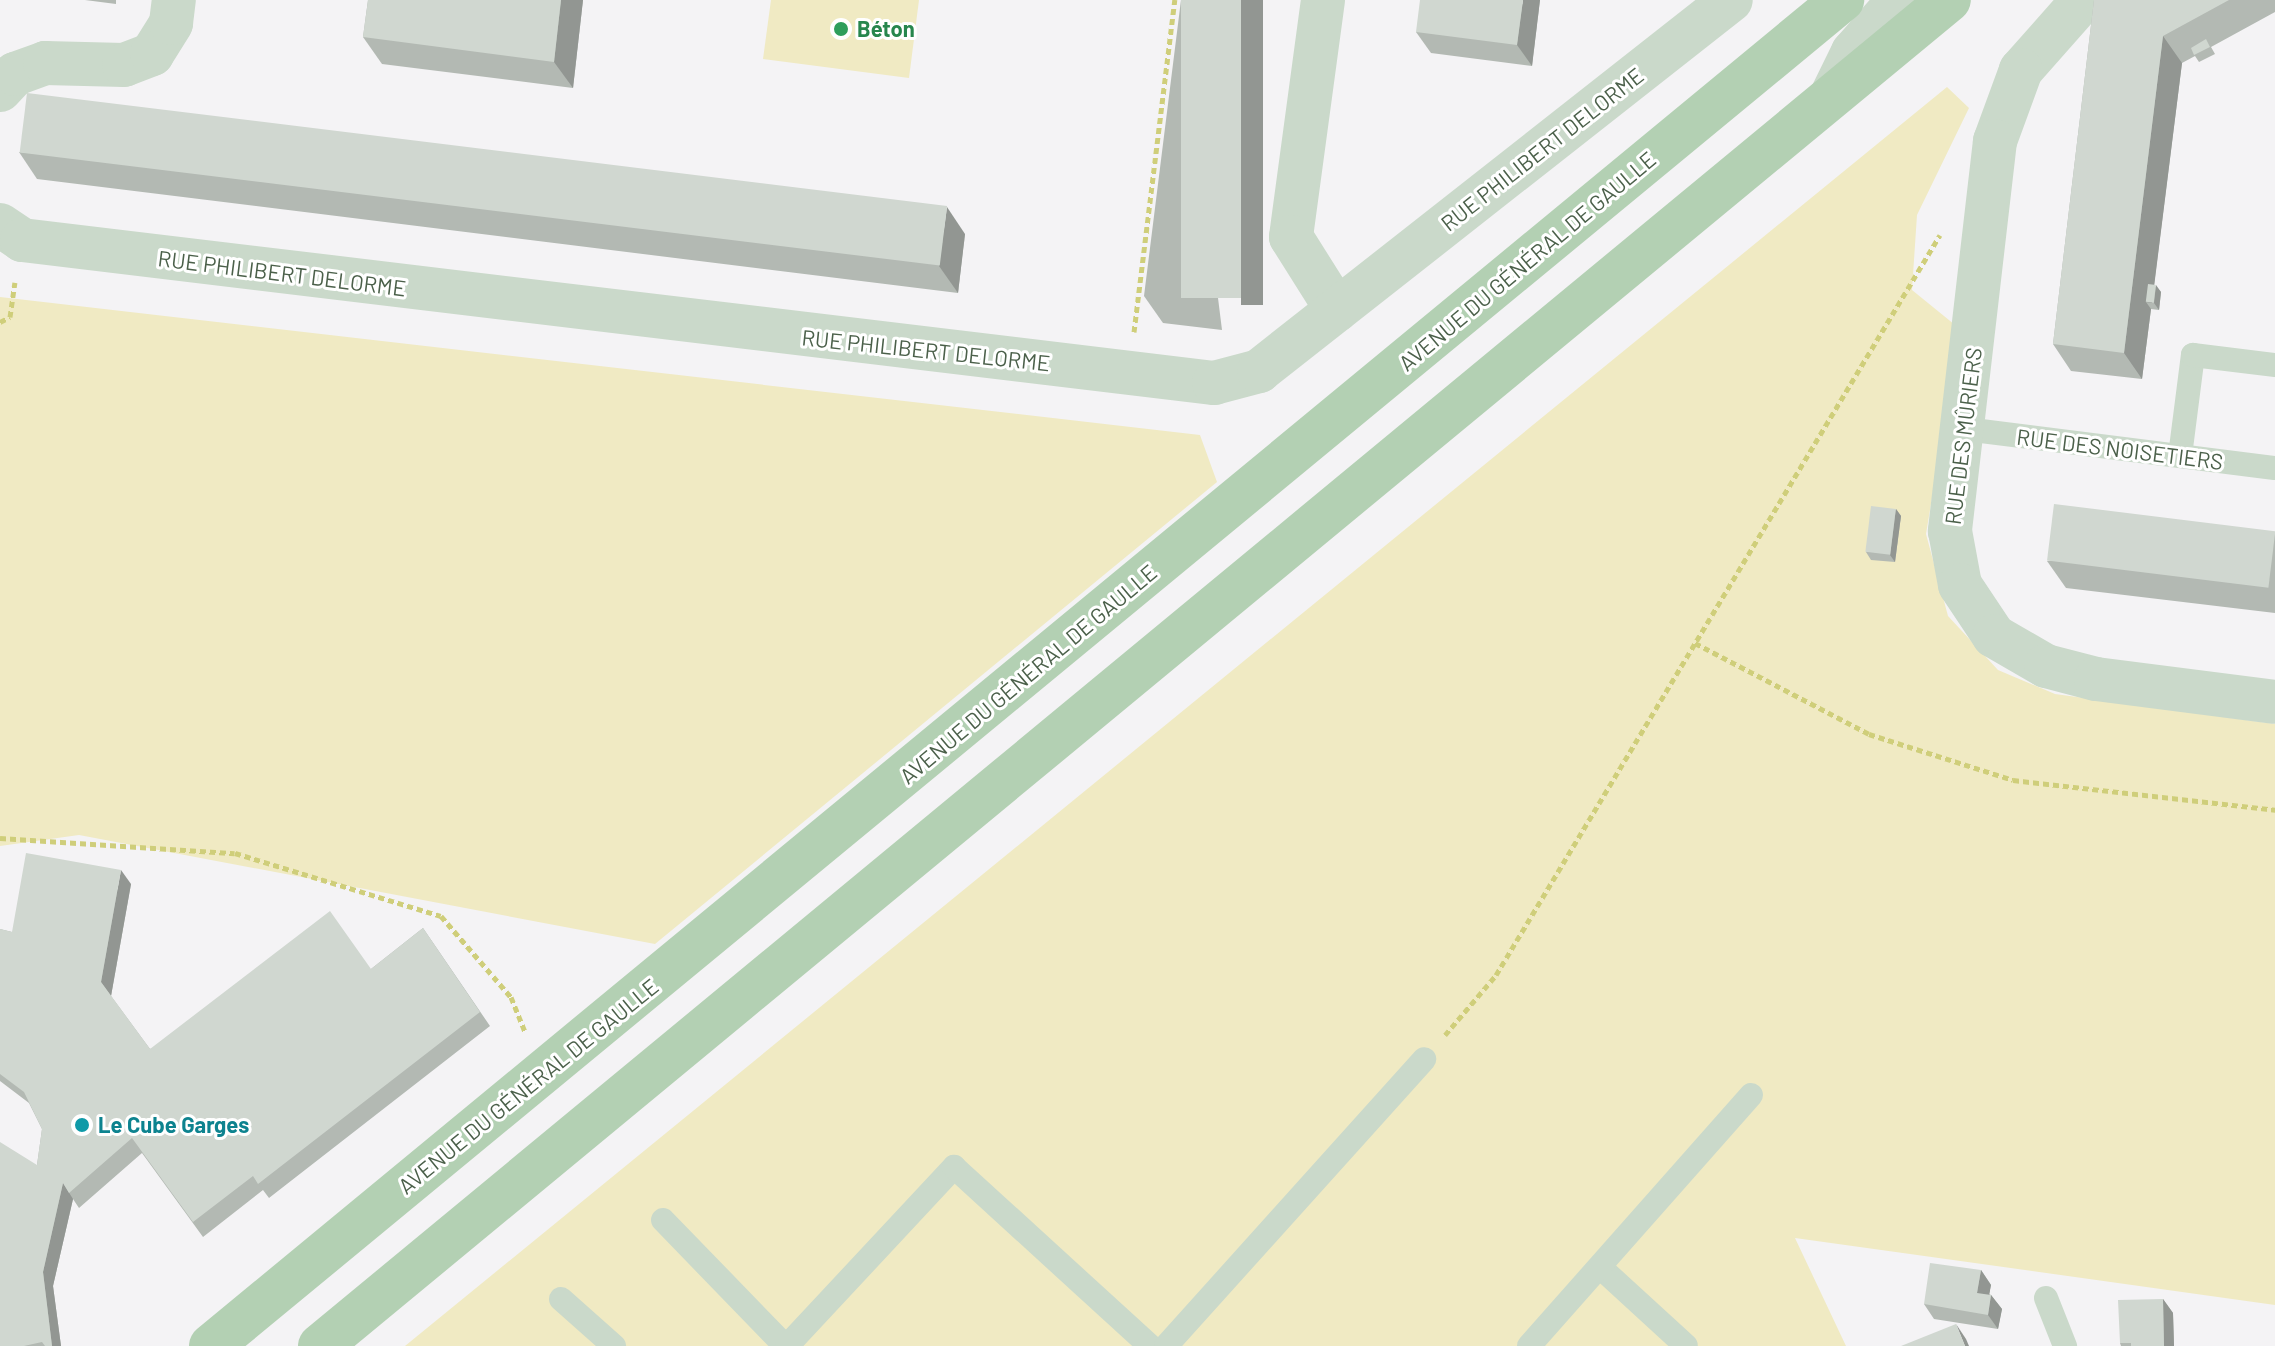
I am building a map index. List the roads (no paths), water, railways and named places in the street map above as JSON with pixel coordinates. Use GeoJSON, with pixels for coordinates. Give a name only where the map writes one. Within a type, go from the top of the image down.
{"type":"FeatureCollection","features":[{"type":"Feature","properties":{"kind":"main road","name":"AVENUE DU GÉNÉRAL DE GAULLE"},"geometry":{"type":"LineString","coordinates":[[211,1346],[1842,0]]}},
{"type":"Feature","properties":{"kind":"main road"},"geometry":{"type":"LineString","coordinates":[[320,1346],[1949,0]]}},
{"type":"Feature","properties":{"kind":"street"},"geometry":{"type":"LineString","coordinates":[[0,90],[15,74],[45,63],[124,65],[152,54],[171,23],[174,0]]}},
{"type":"Feature","properties":{"kind":"street"},"geometry":{"type":"LineString","coordinates":[[1323,0],[1291,237],[1337,310]]}},
{"type":"Feature","properties":{"kind":"street","name":"RUE PHILIBERT DELORME"},"geometry":{"type":"LineString","coordinates":[[0,225],[22,240],[1214,383],[1259,371],[1731,0]]}},
{"type":"Feature","properties":{"kind":"street"},"geometry":{"type":"LineString","coordinates":[[1832,95],[1853,52],[1899,0]]}},
{"type":"Feature","properties":{"kind":"street","name":"RUE DES MÛRIERS"},"geometry":{"type":"LineString","coordinates":[[2083,0],[2021,70],[1995,141],[1965,429],[1950,531],[1960,585],[1994,636],[2046,666],[2096,679],[2275,702]]}},
{"type":"Feature","properties":{"kind":"lane"},"geometry":{"type":"LineString","coordinates":[[2180,456],[2193,355],[2275,365]]}},
{"type":"Feature","properties":{"kind":"lane","name":"RUE DES NOISETIERS"},"geometry":{"type":"LineString","coordinates":[[1965,429],[2275,468]]}},
{"type":"Feature","properties":{"kind":"lane"},"geometry":{"type":"LineString","coordinates":[[1166,1346],[1424,1059]]}},
{"type":"Feature","properties":{"kind":"lane"},"geometry":{"type":"LineString","coordinates":[[1529,1346],[1751,1095]]}},
{"type":"Feature","properties":{"kind":"lane"},"geometry":{"type":"LineString","coordinates":[[663,1220],[786,1346],[954,1167],[1150,1346]]}},
{"type":"Feature","properties":{"kind":"lane"},"geometry":{"type":"LineString","coordinates":[[1601,1268],[1686,1346]]}},
{"type":"Feature","properties":{"kind":"lane"},"geometry":{"type":"LineString","coordinates":[[2046,1298],[2065,1346]]}},
{"type":"Feature","properties":{"kind":"lane"},"geometry":{"type":"LineString","coordinates":[[561,1299],[614,1346]]}},
{"type":"Feature","properties":{"kind":"place","name":"Béton"},"geometry":{"type":"Point","coordinates":[841,29]}},
{"type":"Feature","properties":{"kind":"place","name":"Le Cube Garges"},"geometry":{"type":"Point","coordinates":[82,1125]}}]}
